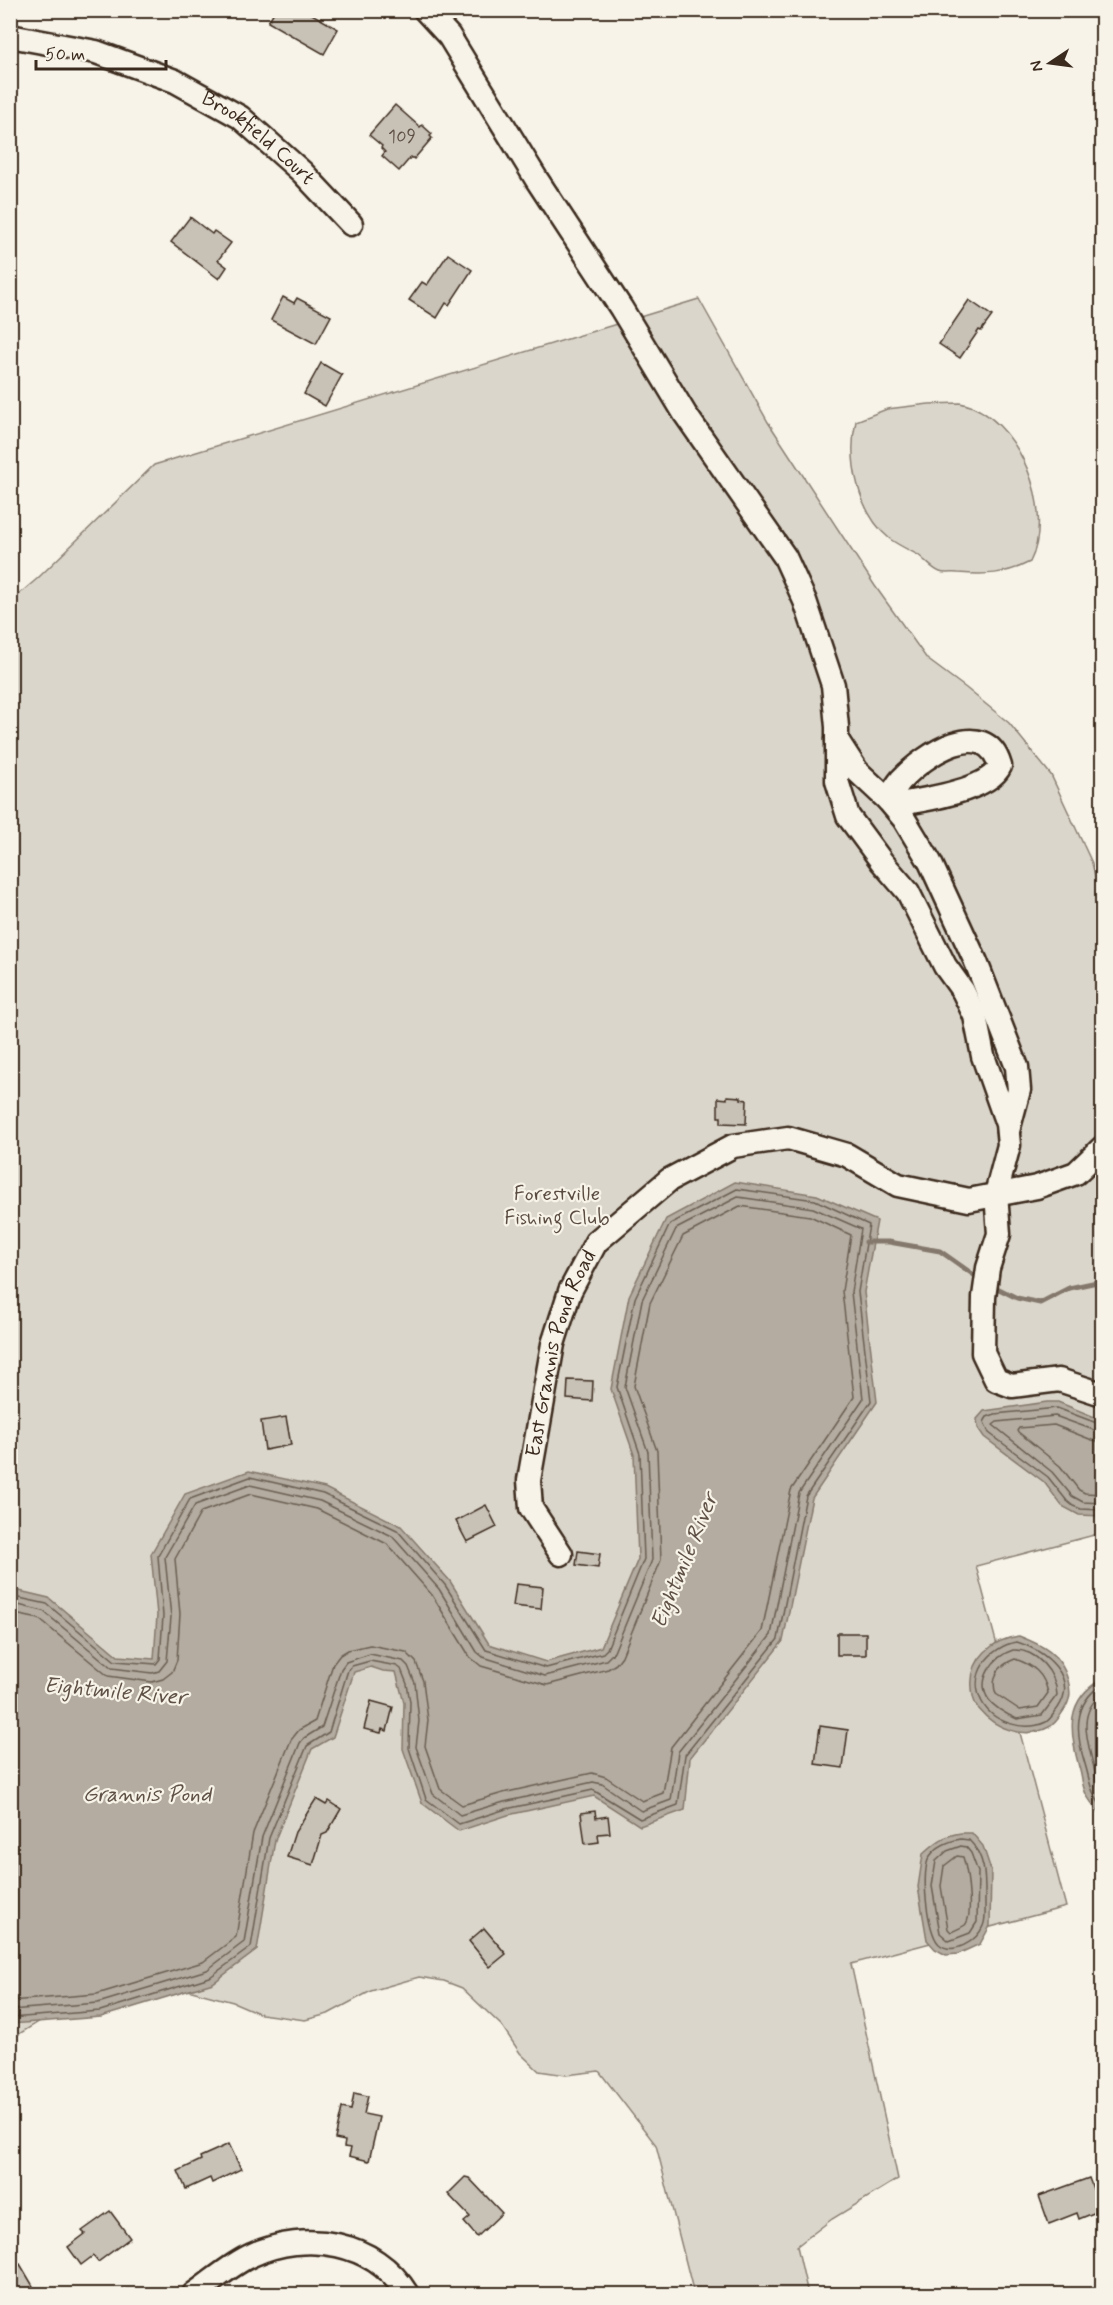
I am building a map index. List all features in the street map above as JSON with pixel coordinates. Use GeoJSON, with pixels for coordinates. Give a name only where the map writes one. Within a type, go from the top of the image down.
{"type":"FeatureCollection","features":[{"type":"Feature","properties":{"kind":"street"},"geometry":{"type":"LineString","coordinates":[[425,10],[449,36],[537,180],[621,308],[685,414],[785,557],[805,601],[833,685],[837,781],[848,816],[882,862],[908,892],[945,966],[963,991],[975,1016],[983,1056],[1001,1103],[1009,1144],[996,1194],[999,1234],[988,1268],[984,1297],[983,1353],[996,1380],[1012,1386],[1059,1380],[1102,1394]]}},
{"type":"Feature","properties":{"kind":"street","name":"Brookfield Court"},"geometry":{"type":"LineString","coordinates":[[10,36],[96,52],[175,81],[240,117],[302,172],[351,224]]}},
{"type":"Feature","properties":{"kind":"street"},"geometry":{"type":"LineString","coordinates":[[837,740],[857,771],[904,819],[930,862],[976,962],[1017,1067],[1019,1090],[1008,1133]]}},
{"type":"Feature","properties":{"kind":"street","name":"East Grannis Pond Road"},"geometry":{"type":"LineString","coordinates":[[561,1554],[531,1508],[530,1480],[553,1344],[570,1291],[596,1242],[669,1179],[733,1146],[788,1138],[847,1155],[898,1185],[969,1200],[1036,1188],[1076,1173],[1102,1148]]}},
{"type":"Feature","properties":{"kind":"street"},"geometry":{"type":"LineString","coordinates":[[194,2295],[250,2256],[284,2243],[327,2242],[367,2254],[398,2279],[407,2295]]}},
{"type":"Feature","properties":{"kind":"green space","name":"Forestville Fishing Club"},"geometry":{"type":"Polygon","coordinates":[[[699,299],[768,422],[875,586],[927,659],[1009,723],[1051,775],[1092,863],[1102,906],[1102,1533],[976,1566],[1066,1907],[851,1964],[898,2179],[832,2219],[797,2246],[808,2294],[694,2294],[656,2145],[599,2071],[566,2075],[539,2071],[520,2053],[502,2026],[462,1988],[444,1981],[419,1977],[371,1991],[328,2014],[305,2020],[261,2014],[233,2002],[184,1989],[79,1997],[11,2039],[11,601],[38,578],[154,465],[699,299]]]}},
{"type":"Feature","properties":{"kind":"green space"},"geometry":{"type":"Polygon","coordinates":[[[960,403],[981,411],[999,426],[1015,445],[1027,468],[1035,492],[1038,517],[1037,541],[1030,562],[1003,572],[986,574],[937,571],[918,555],[890,539],[879,528],[870,515],[858,484],[853,452],[856,421],[887,409],[960,403]]]}},
{"type":"Feature","properties":{"kind":"water","name":"Grannis Pond"},"geometry":{"type":"Polygon","coordinates":[[[735,1182],[817,1195],[877,1221],[864,1292],[877,1402],[812,1498],[783,1641],[690,1758],[685,1810],[640,1826],[594,1796],[508,1815],[459,1831],[422,1803],[403,1749],[404,1703],[396,1672],[371,1667],[354,1672],[333,1737],[312,1749],[275,1840],[257,1950],[213,1983],[101,2017],[11,2024],[11,1589],[49,1598],[118,1656],[154,1659],[157,1615],[151,1554],[185,1494],[249,1471],[325,1488],[401,1526],[450,1581],[489,1644],[546,1662],[601,1647],[638,1559],[634,1455],[611,1389],[629,1296],[666,1219],[735,1182]]]}},
{"type":"Feature","properties":{"kind":"water"},"geometry":{"type":"Polygon","coordinates":[[[1058,1402],[1102,1420],[1102,1516],[1079,1515],[1062,1506],[1044,1482],[984,1437],[978,1428],[977,1419],[984,1411],[1058,1402]]]}},
{"type":"Feature","properties":{"kind":"water"},"geometry":{"type":"Polygon","coordinates":[[[1019,1636],[1043,1647],[1061,1663],[1070,1688],[1068,1702],[1056,1722],[1040,1731],[1021,1732],[993,1722],[977,1707],[972,1693],[974,1668],[985,1652],[1000,1641],[1019,1636]]]}},
{"type":"Feature","properties":{"kind":"water"},"geometry":{"type":"Polygon","coordinates":[[[1102,1679],[1102,1816],[1085,1791],[1072,1729],[1073,1717],[1081,1697],[1102,1679]]]}},
{"type":"Feature","properties":{"kind":"water"},"geometry":{"type":"Polygon","coordinates":[[[961,1833],[972,1833],[983,1846],[991,1870],[990,1926],[980,1944],[958,1954],[946,1955],[935,1949],[927,1940],[918,1887],[923,1854],[940,1840],[961,1833]]]}},
{"type":"Feature","properties":{"kind":"building"},"geometry":{"type":"Polygon","coordinates":[[[275,10],[305,10],[338,29],[324,54],[268,22],[275,10]]]}},
{"type":"Feature","properties":{"kind":"building"},"geometry":{"type":"Polygon","coordinates":[[[395,105],[420,127],[422,125],[432,134],[430,136],[432,138],[414,159],[411,157],[399,171],[382,156],[385,152],[382,146],[369,135],[395,105]]]}},
{"type":"Feature","properties":{"kind":"building"},"geometry":{"type":"Polygon","coordinates":[[[190,217],[212,234],[214,231],[231,243],[218,260],[227,267],[219,279],[171,242],[190,217]]]}},
{"type":"Feature","properties":{"kind":"building"},"geometry":{"type":"Polygon","coordinates":[[[448,254],[472,270],[449,305],[446,303],[437,318],[409,300],[422,282],[427,285],[448,254]]]}},
{"type":"Feature","properties":{"kind":"building"},"geometry":{"type":"Polygon","coordinates":[[[283,297],[294,303],[297,298],[331,316],[316,344],[271,320],[283,297]]]}},
{"type":"Feature","properties":{"kind":"building"},"geometry":{"type":"Polygon","coordinates":[[[969,300],[992,316],[981,331],[979,330],[960,358],[939,344],[969,300]]]}},
{"type":"Feature","properties":{"kind":"building"},"geometry":{"type":"Polygon","coordinates":[[[321,363],[342,375],[325,406],[304,394],[321,363]]]}},
{"type":"Feature","properties":{"kind":"building"},"geometry":{"type":"Polygon","coordinates":[[[727,1096],[747,1100],[746,1124],[721,1123],[721,1117],[718,1117],[718,1098],[727,1099],[727,1096]]]}},
{"type":"Feature","properties":{"kind":"building"},"geometry":{"type":"Polygon","coordinates":[[[568,1380],[593,1381],[592,1401],[567,1399],[568,1380]]]}},
{"type":"Feature","properties":{"kind":"building"},"geometry":{"type":"Polygon","coordinates":[[[286,1417],[291,1445],[265,1450],[261,1421],[286,1417]]]}},
{"type":"Feature","properties":{"kind":"building"},"geometry":{"type":"Polygon","coordinates":[[[486,1505],[497,1527],[467,1542],[456,1521],[486,1505]]]}},
{"type":"Feature","properties":{"kind":"building"},"geometry":{"type":"Polygon","coordinates":[[[578,1551],[600,1554],[598,1568],[576,1565],[578,1551]]]}},
{"type":"Feature","properties":{"kind":"building"},"geometry":{"type":"Polygon","coordinates":[[[516,1584],[543,1587],[541,1609],[513,1606],[516,1584]]]}},
{"type":"Feature","properties":{"kind":"building"},"geometry":{"type":"Polygon","coordinates":[[[837,1633],[866,1633],[866,1655],[837,1655],[837,1633]]]}},
{"type":"Feature","properties":{"kind":"building"},"geometry":{"type":"Polygon","coordinates":[[[371,1701],[393,1707],[387,1731],[382,1729],[381,1733],[364,1729],[371,1701]]]}},
{"type":"Feature","properties":{"kind":"building"},"geometry":{"type":"Polygon","coordinates":[[[820,1726],[848,1730],[843,1768],[815,1764],[820,1726]]]}},
{"type":"Feature","properties":{"kind":"building"},"geometry":{"type":"Polygon","coordinates":[[[316,1799],[326,1805],[329,1801],[341,1809],[327,1833],[322,1835],[313,1865],[287,1857],[295,1832],[316,1799]]]}},
{"type":"Feature","properties":{"kind":"building"},"geometry":{"type":"Polygon","coordinates":[[[595,1811],[596,1818],[608,1816],[610,1833],[598,1834],[599,1842],[585,1844],[581,1813],[595,1811]]]}},
{"type":"Feature","properties":{"kind":"building"},"geometry":{"type":"Polygon","coordinates":[[[484,1928],[506,1954],[490,1967],[469,1941],[484,1928]]]}},
{"type":"Feature","properties":{"kind":"building"},"geometry":{"type":"Polygon","coordinates":[[[354,2093],[368,2096],[364,2114],[379,2117],[369,2161],[349,2156],[351,2148],[344,2147],[345,2141],[335,2139],[342,2108],[351,2110],[354,2093]]]}},
{"type":"Feature","properties":{"kind":"building"},"geometry":{"type":"Polygon","coordinates":[[[229,2144],[241,2169],[212,2183],[210,2178],[186,2189],[178,2171],[201,2160],[200,2157],[229,2144]]]}},
{"type":"Feature","properties":{"kind":"building"},"geometry":{"type":"Polygon","coordinates":[[[465,2177],[469,2178],[502,2213],[477,2237],[464,2222],[470,2217],[448,2194],[465,2177]]]}},
{"type":"Feature","properties":{"kind":"building"},"geometry":{"type":"Polygon","coordinates":[[[1089,2178],[1101,2210],[1079,2219],[1077,2213],[1049,2224],[1039,2196],[1089,2178]]]}},
{"type":"Feature","properties":{"kind":"building"},"geometry":{"type":"Polygon","coordinates":[[[110,2211],[130,2238],[98,2262],[93,2256],[81,2265],[68,2247],[85,2234],[82,2231],[110,2211]]]}},
{"type":"Feature","properties":{"kind":"building"},"geometry":{"type":"Polygon","coordinates":[[[20,2264],[33,2286],[19,2295],[10,2295],[10,2270],[20,2264]]]}},
{"type":"Feature","properties":{"kind":"waterway","name":"Eightmile River"},"geometry":{"type":"LineString","coordinates":[[866,1242],[889,1242],[940,1251],[981,1280]]}},
{"type":"Feature","properties":{"kind":"waterway","name":"Eightmile River"},"geometry":{"type":"LineString","coordinates":[[993,1286],[1017,1298],[1040,1303],[1069,1288],[1102,1281]]}}]}
